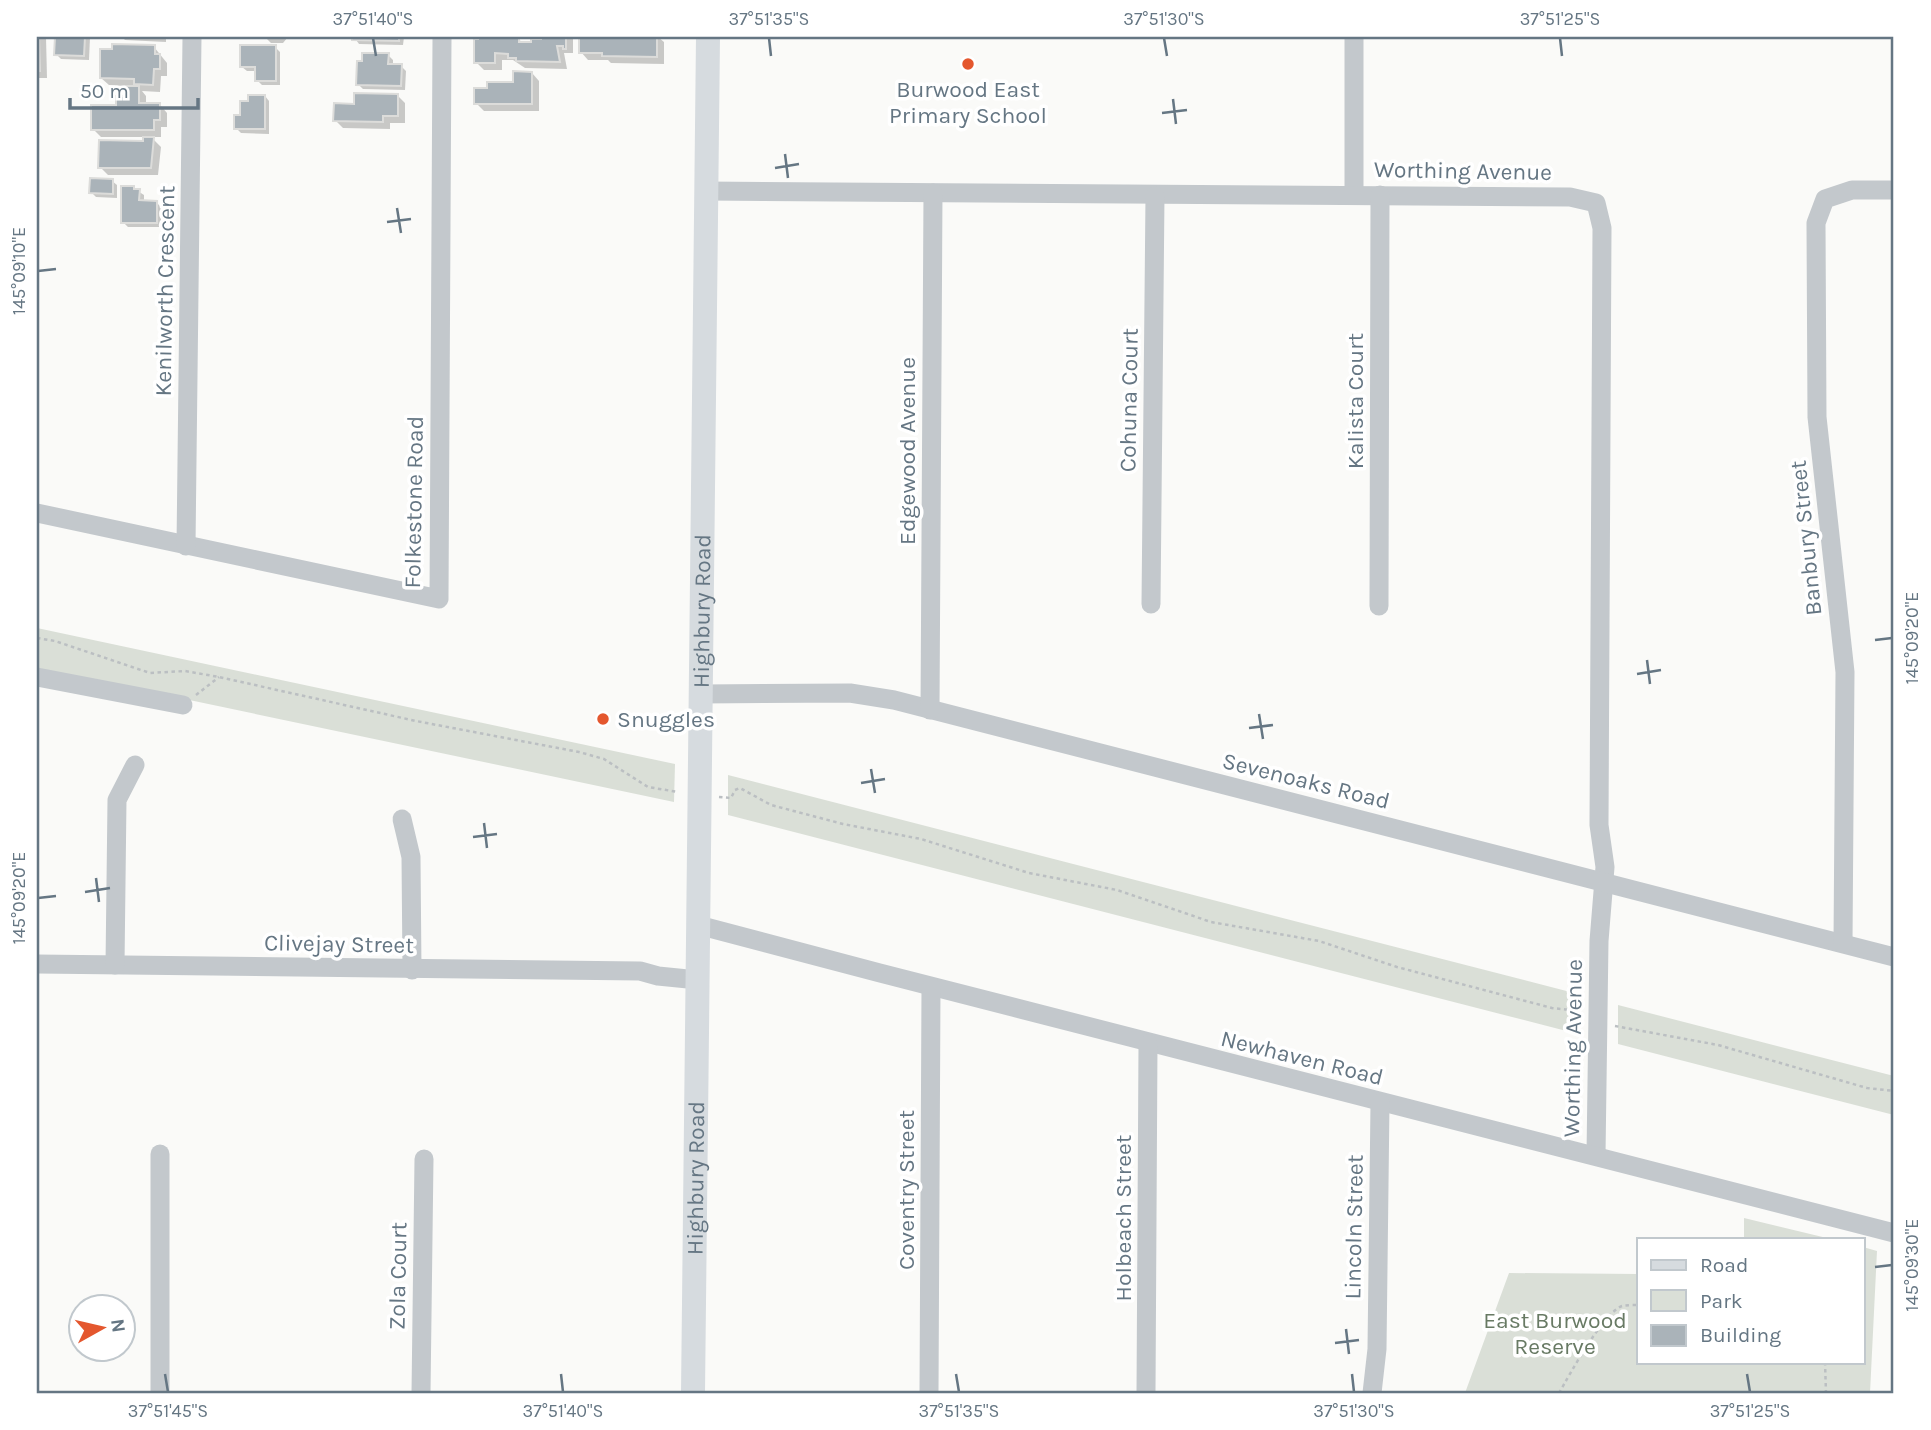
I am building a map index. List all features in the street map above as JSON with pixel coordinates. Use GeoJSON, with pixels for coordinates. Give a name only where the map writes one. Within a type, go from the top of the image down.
{"type":"FeatureCollection","features":[{"type":"Feature","properties":{"kind":"main road","name":"Highbury Road"},"geometry":{"type":"LineString","coordinates":[[693,1393],[708,37]]}},
{"type":"Feature","properties":{"kind":"street","name":"Kenilworth Crescent"},"geometry":{"type":"LineString","coordinates":[[186,546],[192,37]]}},
{"type":"Feature","properties":{"kind":"street","name":"Folkestone Road"},"geometry":{"type":"LineString","coordinates":[[37,513],[439,599],[442,37]]}},
{"type":"Feature","properties":{"kind":"street"},"geometry":{"type":"LineString","coordinates":[[1354,37],[1354,195]]}},
{"type":"Feature","properties":{"kind":"street","name":"Banbury Street"},"geometry":{"type":"LineString","coordinates":[[1843,943],[1845,672],[1817,417],[1816,223],[1825,199],[1852,190],[1894,190]]}},
{"type":"Feature","properties":{"kind":"street","name":"Worthing Avenue"},"geometry":{"type":"LineString","coordinates":[[706,191],[1570,197],[1596,203],[1602,228],[1599,825],[1594,847],[1598,882],[1599,941],[1596,1155]]}},
{"type":"Feature","properties":{"kind":"street","name":"Edgewood Avenue"},"geometry":{"type":"LineString","coordinates":[[930,709],[933,193]]}},
{"type":"Feature","properties":{"kind":"street","name":"Kalista Court"},"geometry":{"type":"LineString","coordinates":[[1379,606],[1380,195]]}},
{"type":"Feature","properties":{"kind":"street","name":"Cohuna Court"},"geometry":{"type":"LineString","coordinates":[[1152,604],[1155,196]]}},
{"type":"Feature","properties":{"kind":"street"},"geometry":{"type":"LineString","coordinates":[[37,677],[183,705]]}},
{"type":"Feature","properties":{"kind":"street","name":"Sevenoaks Road"},"geometry":{"type":"LineString","coordinates":[[701,694],[850,693],[894,700],[1894,957]]}},
{"type":"Feature","properties":{"kind":"street"},"geometry":{"type":"LineString","coordinates":[[115,965],[117,800],[135,765]]}},
{"type":"Feature","properties":{"kind":"street"},"geometry":{"type":"LineString","coordinates":[[402,819],[411,857],[412,970]]}},
{"type":"Feature","properties":{"kind":"street","name":"Newhaven Road"},"geometry":{"type":"LineString","coordinates":[[698,925],[1148,1044],[1596,1155],[1894,1233]]}},
{"type":"Feature","properties":{"kind":"street","name":"Clivejay Street"},"geometry":{"type":"LineString","coordinates":[[37,964],[412,970],[640,971],[658,967],[698,972]]}},
{"type":"Feature","properties":{"kind":"street","name":"Coventry Street"},"geometry":{"type":"LineString","coordinates":[[929,1393],[931,987]]}},
{"type":"Feature","properties":{"kind":"street","name":"Holbeach Street"},"geometry":{"type":"LineString","coordinates":[[1146,1393],[1148,1044]]}},
{"type":"Feature","properties":{"kind":"street","name":"Lincoln Street"},"geometry":{"type":"LineString","coordinates":[[1372,1393],[1377,1349],[1380,1103]]}},
{"type":"Feature","properties":{"kind":"street"},"geometry":{"type":"LineString","coordinates":[[160,1154],[160,1393]]}},
{"type":"Feature","properties":{"kind":"street","name":"Zola Court"},"geometry":{"type":"LineString","coordinates":[[421,1393],[424,1159]]}},
{"type":"Feature","properties":{"kind":"path"},"geometry":{"type":"LineString","coordinates":[[37,638],[150,673],[185,671],[219,677],[416,721],[579,752],[604,759],[648,787],[666,791],[731,798],[735,789],[740,789],[771,805],[843,824],[921,839],[1029,873],[1117,890],[1211,922],[1319,941],[1397,967],[1552,1008],[1570,1010],[1576,1003],[1598,1007],[1614,1011],[1614,1025],[1718,1045],[1867,1088],[1894,1091]]}},
{"type":"Feature","properties":{"kind":"path"},"geometry":{"type":"LineString","coordinates":[[183,705],[219,677]]}},
{"type":"Feature","properties":{"kind":"path"},"geometry":{"type":"LineString","coordinates":[[1559,1393],[1585,1348],[1606,1320],[1620,1306],[1637,1305]]}},
{"type":"Feature","properties":{"kind":"path"},"geometry":{"type":"LineString","coordinates":[[1825,1364],[1826,1393]]}},
{"type":"Feature","properties":{"kind":"green space"},"geometry":{"type":"Polygon","coordinates":[[[37,628],[675,764],[674,802],[37,668],[37,628]]]}},
{"type":"Feature","properties":{"kind":"green space"},"geometry":{"type":"Polygon","coordinates":[[[728,775],[1578,994],[1578,1034],[728,815],[728,775]]]}},
{"type":"Feature","properties":{"kind":"green space"},"geometry":{"type":"Polygon","coordinates":[[[1618,1005],[1894,1076],[1894,1115],[1618,1044],[1618,1005]]]}},
{"type":"Feature","properties":{"kind":"green space"},"geometry":{"type":"Polygon","coordinates":[[[1744,1218],[1827,1238],[1744,1238],[1744,1218]]]}},
{"type":"Feature","properties":{"kind":"green space","name":"East Burwood Reserve"},"geometry":{"type":"Polygon","coordinates":[[[1864,1247],[1877,1251],[1870,1393],[1465,1393],[1509,1273],[1637,1274],[1637,1364],[1864,1364],[1864,1247]]]}},
{"type":"Feature","properties":{"kind":"building"},"geometry":{"type":"Polygon","coordinates":[[[39,37],[40,71],[37,71],[39,37]]]}},
{"type":"Feature","properties":{"kind":"building"},"geometry":{"type":"Polygon","coordinates":[[[55,37],[85,37],[84,56],[54,55],[55,37]]]}},
{"type":"Feature","properties":{"kind":"building"},"geometry":{"type":"Polygon","coordinates":[[[352,37],[399,37],[399,41],[352,40],[352,37]]]}},
{"type":"Feature","properties":{"kind":"building"},"geometry":{"type":"Polygon","coordinates":[[[519,37],[519,42],[531,42],[531,39],[541,37],[566,37],[566,49],[557,46],[560,62],[516,61],[516,58],[508,58],[508,54],[495,53],[495,63],[474,63],[474,39],[519,37]]]}},
{"type":"Feature","properties":{"kind":"building"},"geometry":{"type":"Polygon","coordinates":[[[579,37],[657,37],[657,57],[579,53],[579,37]]]}},
{"type":"Feature","properties":{"kind":"building"},"geometry":{"type":"Polygon","coordinates":[[[112,44],[155,45],[155,54],[160,54],[160,69],[154,69],[153,85],[134,84],[134,79],[100,78],[100,49],[112,49],[112,44]]]}},
{"type":"Feature","properties":{"kind":"building"},"geometry":{"type":"Polygon","coordinates":[[[240,45],[276,45],[276,81],[255,81],[255,67],[240,67],[240,45]]]}},
{"type":"Feature","properties":{"kind":"building"},"geometry":{"type":"Polygon","coordinates":[[[362,53],[389,53],[388,64],[402,64],[401,86],[356,85],[357,61],[362,61],[362,53]]]}},
{"type":"Feature","properties":{"kind":"building"},"geometry":{"type":"Polygon","coordinates":[[[513,71],[532,72],[532,104],[474,104],[474,88],[487,88],[487,82],[513,82],[513,71]]]}},
{"type":"Feature","properties":{"kind":"building"},"geometry":{"type":"Polygon","coordinates":[[[125,86],[139,86],[139,103],[160,103],[160,120],[154,120],[154,130],[91,130],[91,105],[116,105],[116,96],[125,96],[125,86]]]}},
{"type":"Feature","properties":{"kind":"building"},"geometry":{"type":"Polygon","coordinates":[[[354,93],[398,94],[398,116],[383,116],[383,122],[333,121],[334,103],[354,104],[354,93]]]}},
{"type":"Feature","properties":{"kind":"building"},"geometry":{"type":"Polygon","coordinates":[[[248,95],[265,95],[265,129],[234,129],[234,115],[240,115],[240,101],[248,101],[248,95]]]}},
{"type":"Feature","properties":{"kind":"building"},"geometry":{"type":"Polygon","coordinates":[[[143,137],[154,137],[151,168],[98,168],[99,140],[143,141],[143,137]]]}},
{"type":"Feature","properties":{"kind":"building"},"geometry":{"type":"Polygon","coordinates":[[[90,178],[113,179],[113,194],[89,193],[90,178]]]}},
{"type":"Feature","properties":{"kind":"building"},"geometry":{"type":"Polygon","coordinates":[[[121,186],[140,189],[139,200],[157,201],[157,223],[121,223],[121,186]]]}},
{"type":"Feature","properties":{"kind":"place","name":"Burwood East Primary School"},"geometry":{"type":"Point","coordinates":[968,64]}},
{"type":"Feature","properties":{"kind":"place","name":"Snuggles"},"geometry":{"type":"Point","coordinates":[603,719]}}]}
